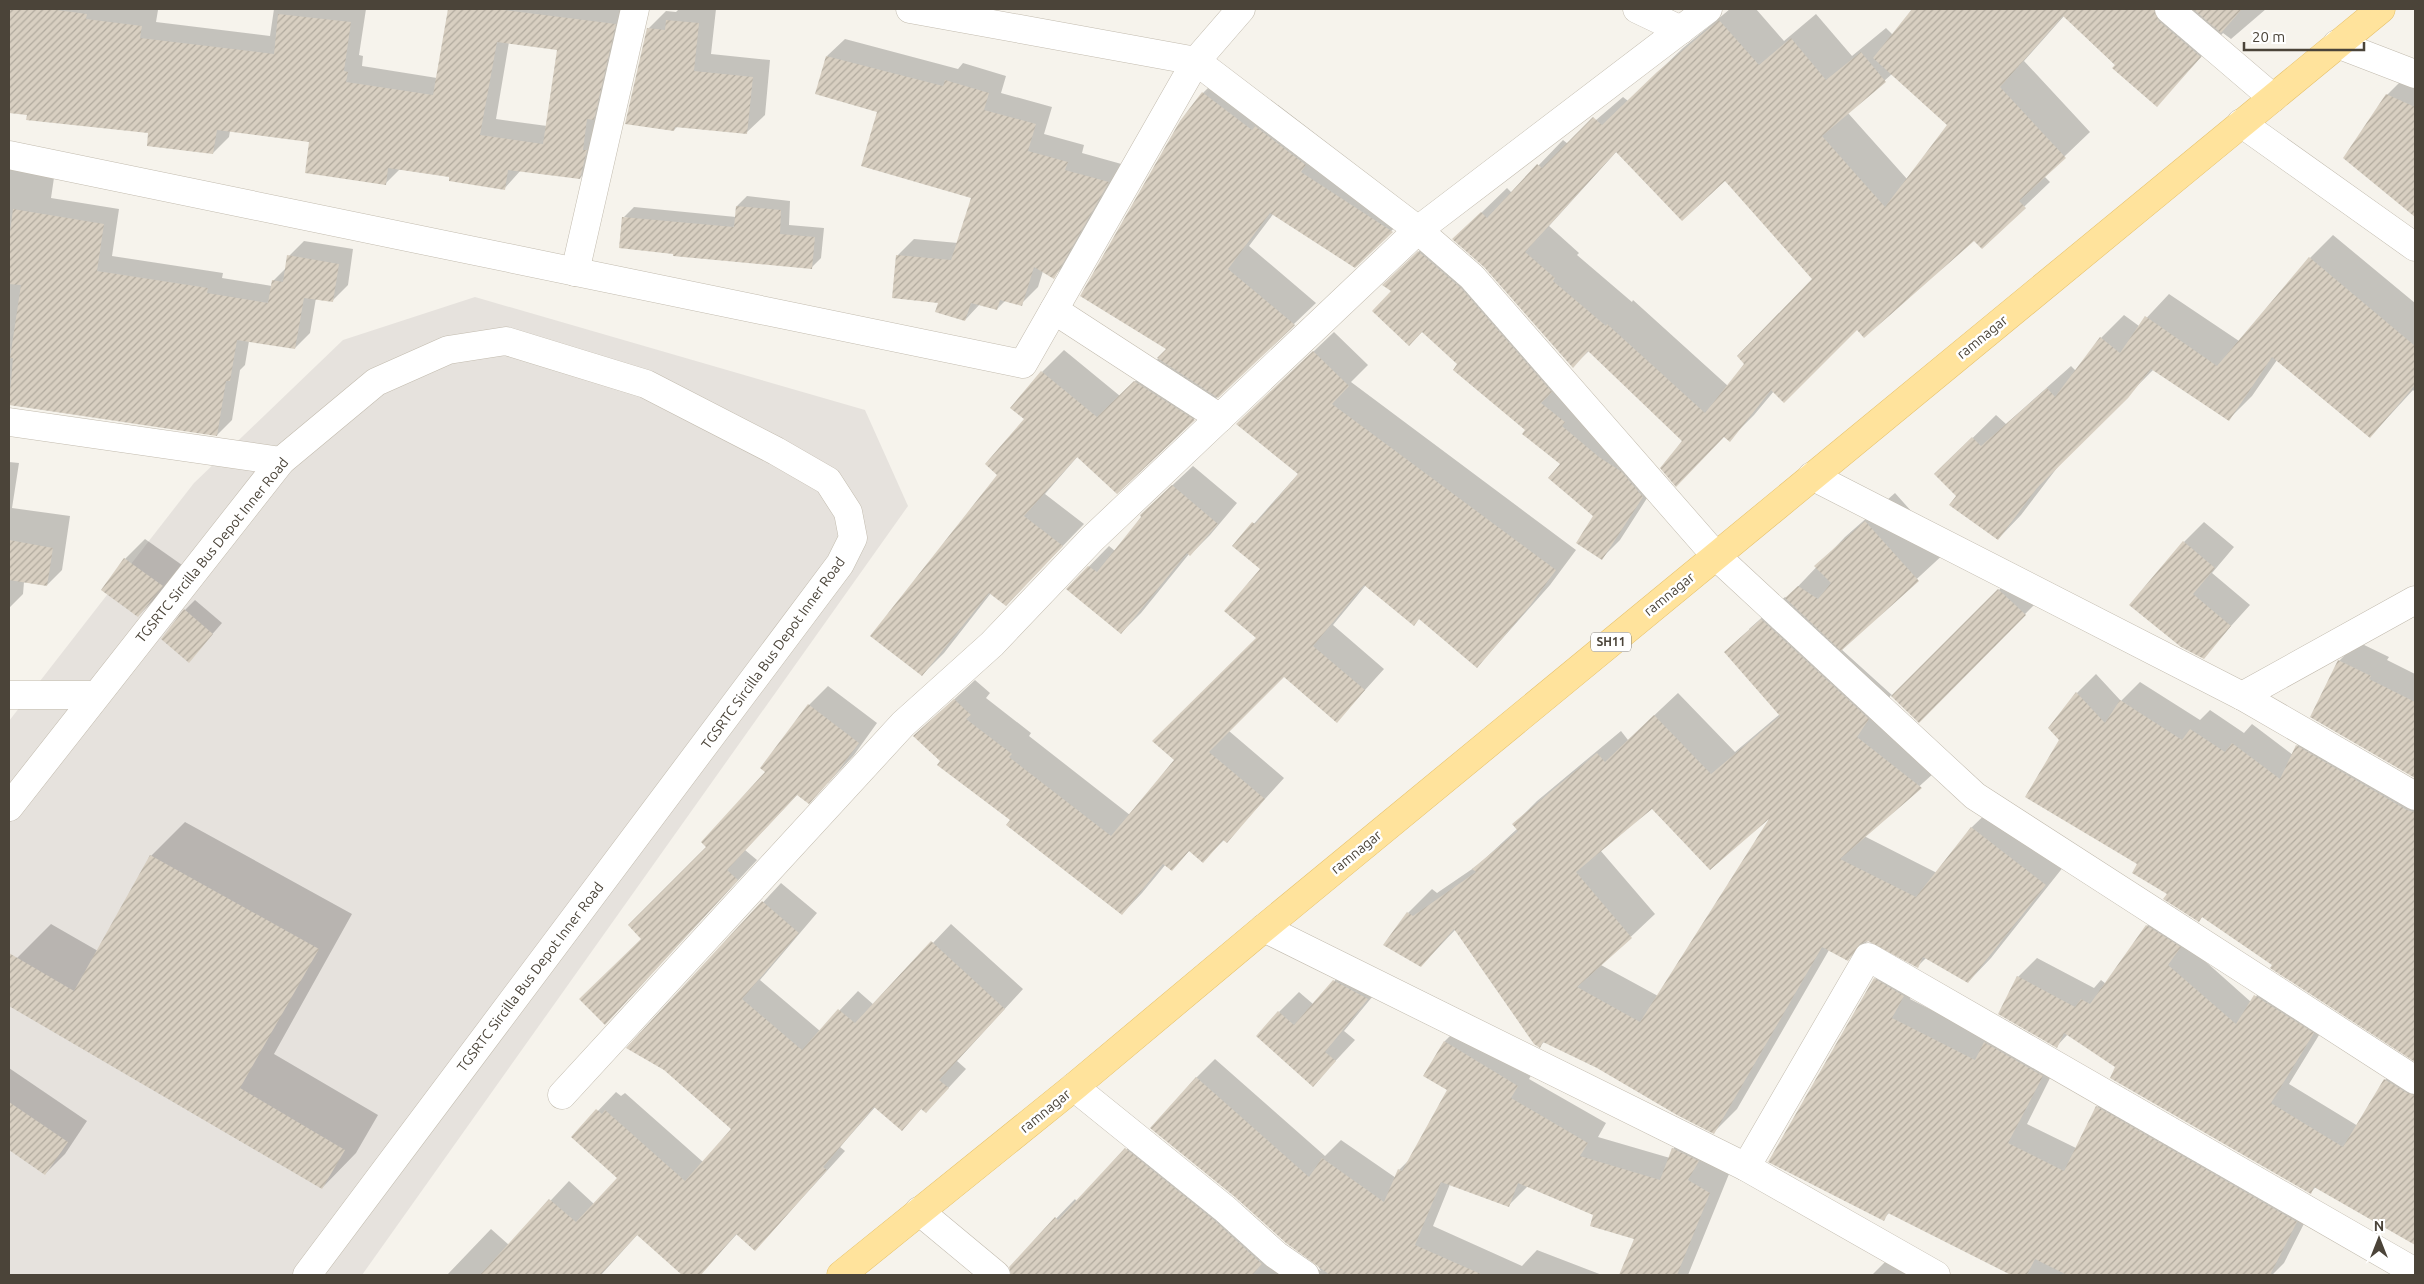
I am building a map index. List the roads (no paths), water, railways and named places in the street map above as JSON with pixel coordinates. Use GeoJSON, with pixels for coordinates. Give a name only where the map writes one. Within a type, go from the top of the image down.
{"type":"FeatureCollection","features":[{"type":"Feature","properties":{"kind":"main road","name":"ramnagar"},"geometry":{"type":"LineString","coordinates":[[841,1275],[1074,1087],[1812,476],[2381,9]]}},
{"type":"Feature","properties":{"kind":"street"},"geometry":{"type":"LineString","coordinates":[[575,272],[634,9]]}},
{"type":"Feature","properties":{"kind":"street"},"geometry":{"type":"LineString","coordinates":[[910,9],[1196,61],[1418,230],[1472,277],[1716,556],[1975,796],[2415,1080]]}},
{"type":"Feature","properties":{"kind":"street"},"geometry":{"type":"LineString","coordinates":[[9,155],[1023,364],[1196,61],[1241,9]]}},
{"type":"Feature","properties":{"kind":"street"},"geometry":{"type":"LineString","coordinates":[[1637,9],[1680,30]]}},
{"type":"Feature","properties":{"kind":"street"},"geometry":{"type":"LineString","coordinates":[[562,1095],[903,724],[992,644],[1092,539],[1418,230],[1708,9]]}},
{"type":"Feature","properties":{"kind":"street"},"geometry":{"type":"LineString","coordinates":[[2169,9],[2272,98]]}},
{"type":"Feature","properties":{"kind":"street"},"geometry":{"type":"LineString","coordinates":[[2338,44],[2415,74]]}},
{"type":"Feature","properties":{"kind":"street"},"geometry":{"type":"LineString","coordinates":[[2241,123],[2415,247]]}},
{"type":"Feature","properties":{"kind":"street"},"geometry":{"type":"LineString","coordinates":[[1054,310],[1220,418]]}},
{"type":"Feature","properties":{"kind":"street","name":"TGSRTC Sircilla Bus Depot Inner Road"},"geometry":{"type":"LineString","coordinates":[[9,806],[281,461],[376,382],[448,350],[506,341],[646,384],[776,451],[828,481],[848,512],[853,538],[840,564],[307,1275]]}},
{"type":"Feature","properties":{"kind":"street"},"geometry":{"type":"LineString","coordinates":[[9,422],[281,461]]}},
{"type":"Feature","properties":{"kind":"street"},"geometry":{"type":"LineString","coordinates":[[1812,476],[2242,696],[2415,796]]}},
{"type":"Feature","properties":{"kind":"street"},"geometry":{"type":"LineString","coordinates":[[2242,696],[2411,608]]}},
{"type":"Feature","properties":{"kind":"street"},"geometry":{"type":"LineString","coordinates":[[9,695],[96,695]]}},
{"type":"Feature","properties":{"kind":"street"},"geometry":{"type":"LineString","coordinates":[[1264,928],[1746,1167],[1936,1275]]}},
{"type":"Feature","properties":{"kind":"street"},"geometry":{"type":"LineString","coordinates":[[1746,1167],[1868,956],[2415,1272]]}},
{"type":"Feature","properties":{"kind":"street"},"geometry":{"type":"LineString","coordinates":[[1074,1087],[1225,1209],[1276,1255],[1305,1275]]}},
{"type":"Feature","properties":{"kind":"street"},"geometry":{"type":"LineString","coordinates":[[919,1211],[996,1275]]}}]}
